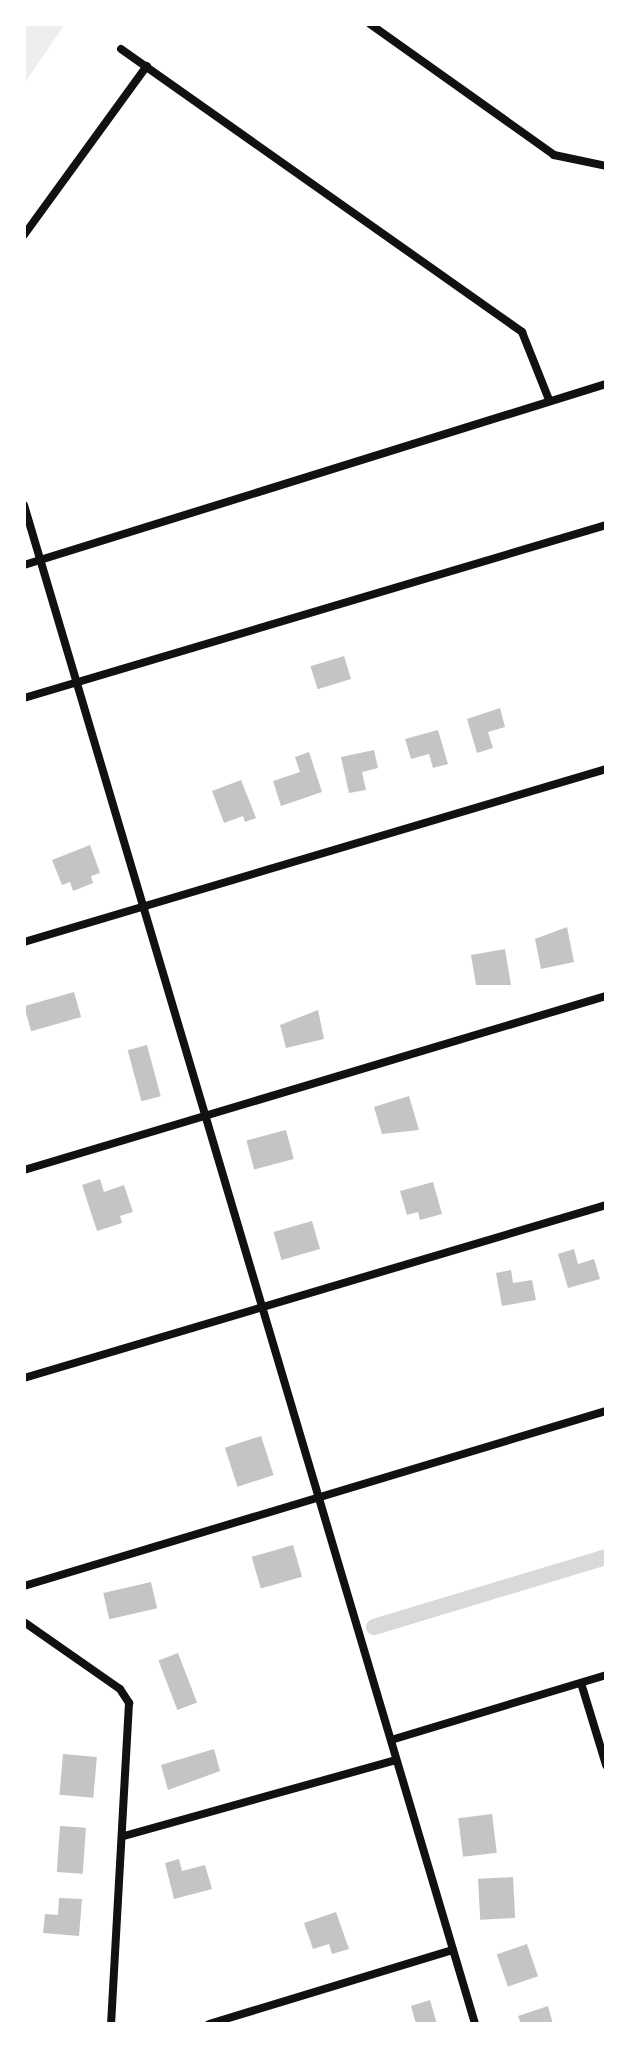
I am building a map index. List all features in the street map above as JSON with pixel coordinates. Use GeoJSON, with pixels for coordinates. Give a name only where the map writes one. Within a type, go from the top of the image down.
{"type":"FeatureCollection","features":[{"type":"Feature","properties":{"kind":"street"},"geometry":{"type":"LineString","coordinates":[[370,24],[554,155],[606,166]]}},
{"type":"Feature","properties":{"kind":"street"},"geometry":{"type":"LineString","coordinates":[[121,49],[522,332],[549,400]]}},
{"type":"Feature","properties":{"kind":"street"},"geometry":{"type":"LineString","coordinates":[[24,235],[147,66]]}},
{"type":"Feature","properties":{"kind":"street"},"geometry":{"type":"LineString","coordinates":[[24,565],[606,384]]}},
{"type":"Feature","properties":{"kind":"street"},"geometry":{"type":"LineString","coordinates":[[24,505],[475,2024]]}},
{"type":"Feature","properties":{"kind":"street"},"geometry":{"type":"LineString","coordinates":[[24,698],[606,525]]}},
{"type":"Feature","properties":{"kind":"street"},"geometry":{"type":"LineString","coordinates":[[24,942],[606,769]]}},
{"type":"Feature","properties":{"kind":"street"},"geometry":{"type":"LineString","coordinates":[[24,1170],[606,996]]}},
{"type":"Feature","properties":{"kind":"street"},"geometry":{"type":"LineString","coordinates":[[24,1378],[606,1205]]}},
{"type":"Feature","properties":{"kind":"street"},"geometry":{"type":"LineString","coordinates":[[24,1586],[606,1411]]}},
{"type":"Feature","properties":{"kind":"street"},"geometry":{"type":"LineString","coordinates":[[24,1622],[120,1689],[129,1703],[124,1836],[111,2024]]}},
{"type":"Feature","properties":{"kind":"street"},"geometry":{"type":"LineString","coordinates":[[391,1740],[606,1675]]}},
{"type":"Feature","properties":{"kind":"street"},"geometry":{"type":"LineString","coordinates":[[581,1683],[606,1765]]}},
{"type":"Feature","properties":{"kind":"street"},"geometry":{"type":"LineString","coordinates":[[124,1836],[396,1760]]}},
{"type":"Feature","properties":{"kind":"street"},"geometry":{"type":"LineString","coordinates":[[209,2024],[453,1950]]}},
{"type":"Feature","properties":{"kind":"shaded area"},"geometry":{"type":"Polygon","coordinates":[[[24,24],[65,24],[24,84],[24,24]]]}},
{"type":"Feature","properties":{"kind":"building"},"geometry":{"type":"Polygon","coordinates":[[[344,656],[351,679],[318,689],[311,666],[344,656]]]}},
{"type":"Feature","properties":{"kind":"building"},"geometry":{"type":"Polygon","coordinates":[[[500,708],[505,727],[488,732],[493,748],[477,753],[467,719],[500,708]]]}},
{"type":"Feature","properties":{"kind":"building"},"geometry":{"type":"Polygon","coordinates":[[[438,730],[448,764],[433,768],[429,754],[411,759],[405,739],[438,730]]]}},
{"type":"Feature","properties":{"kind":"building"},"geometry":{"type":"Polygon","coordinates":[[[374,750],[378,768],[362,772],[366,790],[349,793],[341,757],[374,750]]]}},
{"type":"Feature","properties":{"kind":"building"},"geometry":{"type":"Polygon","coordinates":[[[309,752],[322,792],[281,806],[273,781],[300,772],[295,757],[309,752]]]}},
{"type":"Feature","properties":{"kind":"building"},"geometry":{"type":"Polygon","coordinates":[[[241,780],[256,818],[245,822],[243,816],[224,823],[212,791],[241,780]]]}},
{"type":"Feature","properties":{"kind":"building"},"geometry":{"type":"Polygon","coordinates":[[[90,845],[100,873],[91,876],[93,883],[73,891],[70,882],[62,885],[52,860],[90,845]]]}},
{"type":"Feature","properties":{"kind":"building"},"geometry":{"type":"Polygon","coordinates":[[[567,927],[574,962],[541,969],[535,939],[567,927]]]}},
{"type":"Feature","properties":{"kind":"building"},"geometry":{"type":"Polygon","coordinates":[[[505,949],[511,985],[476,985],[471,955],[505,949]]]}},
{"type":"Feature","properties":{"kind":"building"},"geometry":{"type":"Polygon","coordinates":[[[74,992],[81,1017],[31,1031],[24,1006],[74,992]]]}},
{"type":"Feature","properties":{"kind":"building"},"geometry":{"type":"Polygon","coordinates":[[[318,1010],[324,1039],[286,1048],[280,1025],[318,1010]]]}},
{"type":"Feature","properties":{"kind":"building"},"geometry":{"type":"Polygon","coordinates":[[[147,1045],[161,1096],[141,1101],[128,1050],[147,1045]]]}},
{"type":"Feature","properties":{"kind":"building"},"geometry":{"type":"Polygon","coordinates":[[[409,1096],[419,1130],[382,1134],[374,1107],[409,1096]]]}},
{"type":"Feature","properties":{"kind":"building"},"geometry":{"type":"Polygon","coordinates":[[[286,1130],[294,1159],[254,1170],[246,1141],[286,1130]]]}},
{"type":"Feature","properties":{"kind":"building"},"geometry":{"type":"Polygon","coordinates":[[[100,1179],[104,1192],[124,1185],[133,1212],[120,1216],[122,1223],[97,1231],[82,1185],[100,1179]]]}},
{"type":"Feature","properties":{"kind":"building"},"geometry":{"type":"Polygon","coordinates":[[[433,1182],[442,1214],[420,1220],[418,1212],[407,1215],[400,1191],[433,1182]]]}},
{"type":"Feature","properties":{"kind":"building"},"geometry":{"type":"Polygon","coordinates":[[[312,1221],[320,1249],[282,1260],[274,1232],[312,1221]]]}},
{"type":"Feature","properties":{"kind":"building"},"geometry":{"type":"Polygon","coordinates":[[[574,1249],[578,1264],[594,1259],[600,1279],[568,1288],[558,1254],[574,1249]]]}},
{"type":"Feature","properties":{"kind":"building"},"geometry":{"type":"Polygon","coordinates":[[[511,1270],[513,1283],[532,1280],[536,1300],[502,1306],[496,1273],[511,1270]]]}},
{"type":"Feature","properties":{"kind":"building"},"geometry":{"type":"Polygon","coordinates":[[[261,1436],[274,1475],[238,1487],[225,1448],[261,1436]]]}},
{"type":"Feature","properties":{"kind":"building"},"geometry":{"type":"Polygon","coordinates":[[[293,1545],[302,1577],[261,1589],[252,1557],[293,1545]]]}},
{"type":"Feature","properties":{"kind":"building"},"geometry":{"type":"Polygon","coordinates":[[[151,1582],[157,1608],[109,1619],[103,1593],[151,1582]]]}},
{"type":"Feature","properties":{"kind":"building"},"geometry":{"type":"Polygon","coordinates":[[[178,1653],[197,1702],[177,1710],[158,1661],[178,1653]]]}},
{"type":"Feature","properties":{"kind":"building"},"geometry":{"type":"Polygon","coordinates":[[[214,1749],[220,1771],[168,1790],[161,1765],[214,1749]]]}},
{"type":"Feature","properties":{"kind":"building"},"geometry":{"type":"Polygon","coordinates":[[[63,1754],[97,1757],[93,1798],[59,1795],[63,1754]]]}},
{"type":"Feature","properties":{"kind":"building"},"geometry":{"type":"Polygon","coordinates":[[[492,1814],[497,1853],[463,1857],[458,1818],[492,1814]]]}},
{"type":"Feature","properties":{"kind":"building"},"geometry":{"type":"Polygon","coordinates":[[[60,1826],[86,1828],[83,1874],[57,1872],[60,1826]]]}},
{"type":"Feature","properties":{"kind":"building"},"geometry":{"type":"Polygon","coordinates":[[[179,1859],[182,1871],[205,1865],[212,1889],[174,1899],[165,1863],[179,1859]]]}},
{"type":"Feature","properties":{"kind":"building"},"geometry":{"type":"Polygon","coordinates":[[[513,1877],[515,1918],[480,1920],[478,1879],[513,1877]]]}},
{"type":"Feature","properties":{"kind":"building"},"geometry":{"type":"Polygon","coordinates":[[[59,1898],[82,1899],[79,1936],[43,1933],[45,1914],[58,1915],[59,1898]]]}},
{"type":"Feature","properties":{"kind":"building"},"geometry":{"type":"Polygon","coordinates":[[[336,1912],[349,1949],[332,1954],[329,1944],[313,1949],[304,1923],[336,1912]]]}},
{"type":"Feature","properties":{"kind":"building"},"geometry":{"type":"Polygon","coordinates":[[[527,1944],[538,1976],[508,1987],[497,1954],[527,1944]]]}},
{"type":"Feature","properties":{"kind":"building"},"geometry":{"type":"Polygon","coordinates":[[[430,2000],[437,2024],[416,2024],[411,2006],[430,2000]]]}},
{"type":"Feature","properties":{"kind":"building"},"geometry":{"type":"Polygon","coordinates":[[[548,2006],[553,2024],[521,2024],[518,2016],[548,2006]]]}},
{"type":"Feature","properties":{"kind":"waterway"},"geometry":{"type":"LineString","coordinates":[[374,1627],[606,1557]]}}]}
